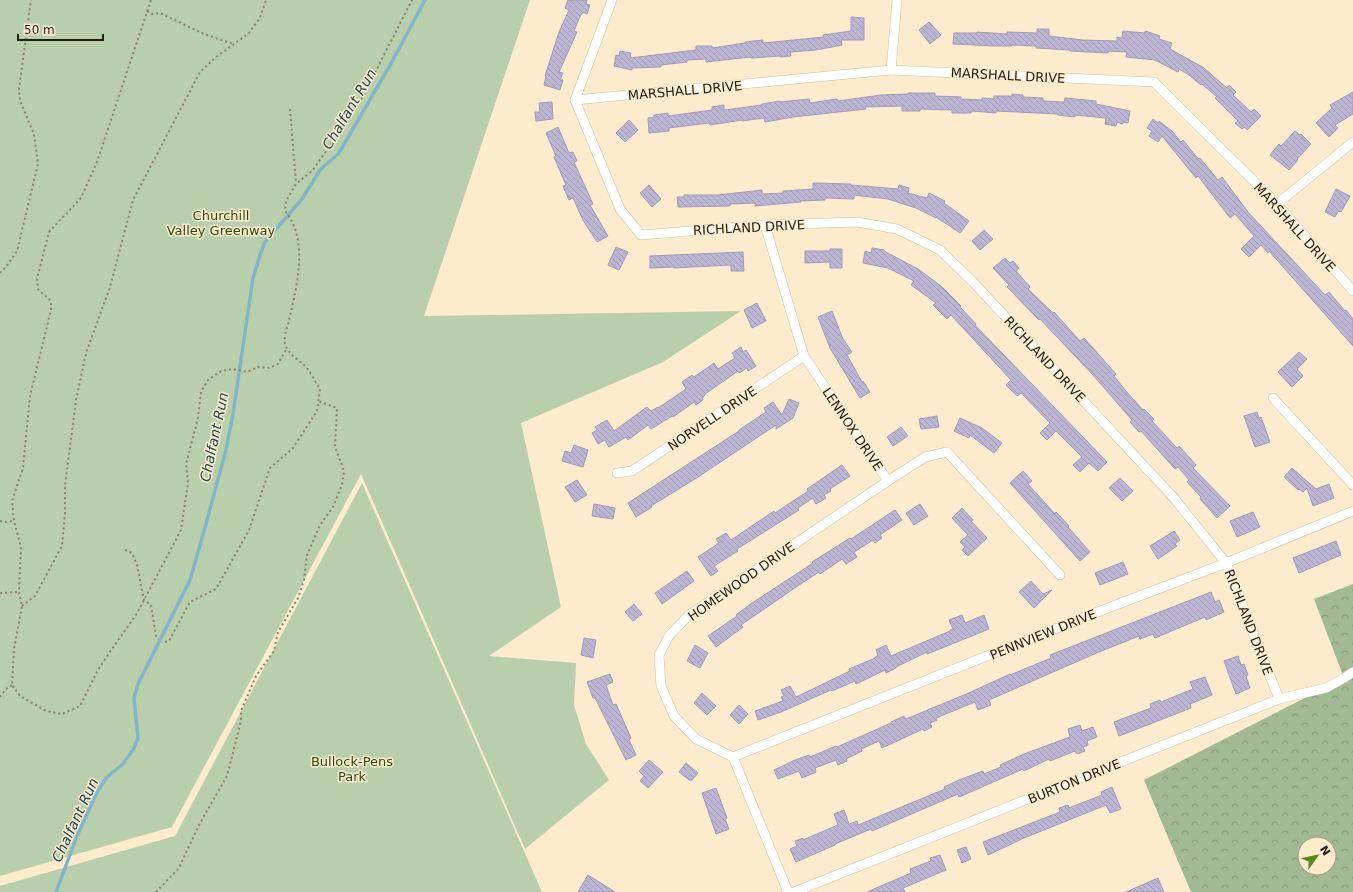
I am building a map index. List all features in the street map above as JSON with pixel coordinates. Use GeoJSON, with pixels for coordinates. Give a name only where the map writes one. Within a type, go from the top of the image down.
{"type":"FeatureCollection","features":[{"type":"Feature","properties":{"kind":"street"},"geometry":{"type":"LineString","coordinates":[[575,100],[612,0]]}},
{"type":"Feature","properties":{"kind":"street"},"geometry":{"type":"LineString","coordinates":[[890,70],[897,0]]}},
{"type":"Feature","properties":{"kind":"street","name":"MARSHALL DRIVE"},"geometry":{"type":"LineString","coordinates":[[575,100],[890,70],[1154,82],[1277,204],[1353,291]]}},
{"type":"Feature","properties":{"kind":"street","name":"RICHLAND DRIVE"},"geometry":{"type":"LineString","coordinates":[[575,100],[620,209],[641,235],[765,225],[857,222],[897,229],[940,250],[973,282],[1173,497],[1226,563],[1279,699]]}},
{"type":"Feature","properties":{"kind":"street"},"geometry":{"type":"LineString","coordinates":[[1277,204],[1353,142]]}},
{"type":"Feature","properties":{"kind":"street","name":"LENNOX DRIVE"},"geometry":{"type":"LineString","coordinates":[[765,225],[804,356],[888,481],[925,457],[947,452],[1060,575]]}},
{"type":"Feature","properties":{"kind":"street","name":"NORVELL DRIVE"},"geometry":{"type":"LineString","coordinates":[[617,473],[632,471],[804,356]]}},
{"type":"Feature","properties":{"kind":"street"},"geometry":{"type":"LineString","coordinates":[[1273,398],[1353,485]]}},
{"type":"Feature","properties":{"kind":"street","name":"HOMEWOOD DRIVE"},"geometry":{"type":"LineString","coordinates":[[733,758],[696,739],[674,716],[661,686],[659,656],[668,636],[689,616],[888,481]]}},
{"type":"Feature","properties":{"kind":"street","name":"PENNVIEW DRIVE"},"geometry":{"type":"LineString","coordinates":[[733,758],[1095,613],[1226,563],[1353,510]]}},
{"type":"Feature","properties":{"kind":"street","name":"BURTON DRIVE"},"geometry":{"type":"LineString","coordinates":[[794,892],[1279,699],[1326,688],[1353,672]]}},
{"type":"Feature","properties":{"kind":"street"},"geometry":{"type":"LineString","coordinates":[[733,758],[788,892]]}},
{"type":"Feature","properties":{"kind":"path"},"geometry":{"type":"LineString","coordinates":[[0,272],[6,267],[17,251],[38,164],[34,134],[20,101],[19,89],[31,0]]}},
{"type":"Feature","properties":{"kind":"path"},"geometry":{"type":"LineString","coordinates":[[151,0],[97,162],[81,198],[49,232],[37,279],[38,289],[51,301],[51,310],[30,396],[23,468],[12,501],[14,521],[21,547],[18,592],[22,606],[14,649],[12,685],[20,696],[46,710],[62,714],[80,706],[98,670],[136,615],[147,596],[180,530],[188,483],[186,464],[198,418],[201,392],[208,380],[221,371],[233,370],[246,372],[258,367],[269,368],[278,364],[287,348]]}},
{"type":"Feature","properties":{"kind":"path"},"geometry":{"type":"LineString","coordinates":[[22,606],[35,596],[62,546],[66,485],[76,400],[86,353],[110,287],[133,200],[200,72],[216,57],[248,34],[260,18],[266,0]]}},
{"type":"Feature","properties":{"kind":"path"},"geometry":{"type":"LineString","coordinates":[[165,642],[169,641],[190,602],[216,589],[249,530],[270,468],[293,448],[317,411],[320,389],[306,367],[288,352],[284,342],[297,285],[299,257],[298,236],[292,219],[285,211],[286,201],[296,184],[313,170],[361,100],[412,0]]}},
{"type":"Feature","properties":{"kind":"path"},"geometry":{"type":"LineString","coordinates":[[147,11],[152,14],[160,13],[204,34],[233,44]]}},
{"type":"Feature","properties":{"kind":"path"},"geometry":{"type":"LineString","coordinates":[[290,109],[296,184]]}},
{"type":"Feature","properties":{"kind":"path"},"geometry":{"type":"LineString","coordinates":[[156,892],[179,868],[200,823],[227,776],[241,721],[241,711],[256,676],[274,651],[278,632],[298,598],[304,580],[307,555],[320,525],[333,507],[342,485],[344,471],[335,447],[337,408],[318,401]]}},
{"type":"Feature","properties":{"kind":"path"},"geometry":{"type":"LineString","coordinates":[[0,521],[14,521]]}},
{"type":"Feature","properties":{"kind":"path"},"geometry":{"type":"LineString","coordinates":[[125,550],[132,553],[137,565],[144,600],[151,605],[156,637]]}},
{"type":"Feature","properties":{"kind":"path"},"geometry":{"type":"LineString","coordinates":[[0,593],[18,592]]}},
{"type":"Feature","properties":{"kind":"path"},"geometry":{"type":"LineString","coordinates":[[0,697],[5,690],[12,685]]}},
{"type":"Feature","properties":{"kind":"green space","name":"Churchill Valley Greenway"},"geometry":{"type":"Polygon","coordinates":[[[0,0],[530,0],[424,316],[741,311],[663,362],[521,423],[561,607],[489,656],[576,663],[574,705],[586,744],[609,780],[525,849],[361,474],[172,827],[0,876],[0,0]]]}},
{"type":"Feature","properties":{"kind":"green space","name":"Bullock-Pens Park"},"geometry":{"type":"Polygon","coordinates":[[[362,483],[542,892],[0,892],[0,886],[175,836],[362,483]]]}},
{"type":"Feature","properties":{"kind":"green space"},"geometry":{"type":"Polygon","coordinates":[[[1353,584],[1353,892],[1191,892],[1144,780],[1344,678],[1314,599],[1353,584]]]}},
{"type":"Feature","properties":{"kind":"building"},"geometry":{"type":"Polygon","coordinates":[[[568,0],[587,0],[586,4],[590,5],[587,14],[583,12],[581,14],[574,31],[577,32],[559,72],[563,73],[560,80],[563,80],[560,90],[544,85],[545,76],[559,32],[569,10],[565,8],[568,0]]]}},
{"type":"Feature","properties":{"kind":"building"},"geometry":{"type":"Polygon","coordinates":[[[851,17],[864,18],[864,40],[841,40],[842,45],[816,50],[790,52],[791,56],[751,57],[706,62],[706,59],[687,60],[687,62],[661,65],[661,67],[632,68],[632,70],[614,66],[616,55],[619,56],[620,51],[631,53],[630,58],[696,50],[696,46],[712,46],[712,48],[763,40],[763,43],[824,37],[823,35],[851,31],[851,17]]]}},
{"type":"Feature","properties":{"kind":"building"},"geometry":{"type":"Polygon","coordinates":[[[929,22],[941,35],[930,44],[919,30],[929,22]]]}},
{"type":"Feature","properties":{"kind":"building"},"geometry":{"type":"Polygon","coordinates":[[[1037,29],[1049,29],[1049,36],[1082,40],[1117,41],[1117,37],[1122,38],[1123,31],[1145,33],[1145,31],[1160,36],[1159,39],[1172,43],[1170,49],[1204,68],[1227,88],[1229,85],[1236,92],[1233,95],[1251,112],[1254,109],[1261,116],[1247,130],[1244,127],[1242,129],[1235,123],[1238,121],[1215,98],[1217,97],[1189,75],[1179,69],[1178,72],[1155,60],[1126,57],[1127,52],[1108,51],[1108,53],[1036,48],[1036,46],[953,44],[954,33],[1037,33],[1037,29]]]}},
{"type":"Feature","properties":{"kind":"building"},"geometry":{"type":"Polygon","coordinates":[[[1353,92],[1353,114],[1335,125],[1338,128],[1329,137],[1316,123],[1332,108],[1330,105],[1353,92]]]}},
{"type":"Feature","properties":{"kind":"building"},"geometry":{"type":"Polygon","coordinates":[[[908,93],[935,93],[935,96],[961,97],[961,99],[982,100],[982,98],[994,99],[994,96],[1012,96],[1012,94],[1023,95],[1023,97],[1043,98],[1043,101],[1064,102],[1065,98],[1096,101],[1096,104],[1130,111],[1128,123],[1123,122],[1123,124],[1117,122],[1116,126],[1105,124],[1106,118],[1075,115],[1075,117],[1058,114],[996,111],[996,113],[972,111],[971,113],[952,113],[952,110],[920,109],[920,111],[902,111],[902,106],[865,107],[866,109],[793,117],[765,122],[764,118],[710,125],[709,123],[669,128],[669,131],[649,133],[648,118],[654,117],[654,115],[668,113],[668,116],[712,110],[712,107],[724,105],[724,110],[780,101],[809,99],[810,103],[837,99],[838,101],[908,93]]]}},
{"type":"Feature","properties":{"kind":"building"},"geometry":{"type":"Polygon","coordinates":[[[552,102],[553,119],[536,121],[535,112],[540,112],[539,103],[552,102]]]}},
{"type":"Feature","properties":{"kind":"building"},"geometry":{"type":"Polygon","coordinates":[[[1153,119],[1158,123],[1159,121],[1172,131],[1181,142],[1183,140],[1218,180],[1222,177],[1248,212],[1325,295],[1329,292],[1345,311],[1346,310],[1353,319],[1353,346],[1269,251],[1268,253],[1261,245],[1249,257],[1241,249],[1254,236],[1235,214],[1230,218],[1198,176],[1196,178],[1162,136],[1158,142],[1149,136],[1152,131],[1147,128],[1153,119]]]}},
{"type":"Feature","properties":{"kind":"building"},"geometry":{"type":"Polygon","coordinates":[[[629,120],[638,130],[625,142],[616,133],[629,120]]]}},
{"type":"Feature","properties":{"kind":"building"},"geometry":{"type":"Polygon","coordinates":[[[558,127],[569,153],[573,152],[577,161],[574,162],[593,204],[590,205],[608,236],[597,242],[583,220],[573,198],[569,200],[563,186],[566,185],[546,133],[558,127]]]}},
{"type":"Feature","properties":{"kind":"building"},"geometry":{"type":"Polygon","coordinates":[[[1295,131],[1300,135],[1301,134],[1311,144],[1289,170],[1270,155],[1279,144],[1281,146],[1295,131]]]}},
{"type":"Feature","properties":{"kind":"building"},"geometry":{"type":"Polygon","coordinates":[[[813,183],[851,184],[898,189],[899,185],[909,188],[908,193],[927,198],[929,193],[945,201],[944,203],[969,221],[960,233],[936,217],[916,208],[888,199],[854,195],[854,199],[825,198],[825,200],[755,206],[755,203],[730,204],[730,206],[678,207],[677,197],[684,197],[684,195],[718,195],[762,190],[762,194],[783,193],[783,191],[813,189],[813,183]]]}},
{"type":"Feature","properties":{"kind":"building"},"geometry":{"type":"Polygon","coordinates":[[[649,185],[661,199],[652,207],[640,193],[649,185]]]}},
{"type":"Feature","properties":{"kind":"building"},"geometry":{"type":"Polygon","coordinates":[[[1336,189],[1350,196],[1341,212],[1338,211],[1335,217],[1325,212],[1336,189]]]}},
{"type":"Feature","properties":{"kind":"building"},"geometry":{"type":"Polygon","coordinates":[[[984,230],[993,239],[980,250],[972,241],[984,230]]]}},
{"type":"Feature","properties":{"kind":"building"},"geometry":{"type":"Polygon","coordinates":[[[616,247],[628,252],[619,270],[608,265],[616,247]]]}},
{"type":"Feature","properties":{"kind":"building"},"geometry":{"type":"Polygon","coordinates":[[[872,248],[884,250],[918,269],[941,286],[961,306],[960,307],[976,324],[975,325],[1107,462],[1098,471],[1089,463],[1080,472],[1073,465],[1082,457],[1056,431],[1047,440],[1040,433],[1050,423],[1021,393],[1017,396],[1006,385],[1011,380],[951,315],[947,319],[933,305],[936,303],[911,285],[914,281],[888,268],[863,263],[865,251],[871,253],[872,248]]]}},
{"type":"Feature","properties":{"kind":"building"},"geometry":{"type":"Polygon","coordinates":[[[830,249],[842,249],[842,268],[830,268],[830,262],[805,263],[805,251],[830,251],[830,249]]]}},
{"type":"Feature","properties":{"kind":"building"},"geometry":{"type":"Polygon","coordinates":[[[743,252],[744,271],[731,271],[731,265],[650,268],[650,256],[743,252]]]}},
{"type":"Feature","properties":{"kind":"building"},"geometry":{"type":"Polygon","coordinates":[[[1005,258],[1010,263],[1013,261],[1019,268],[1016,271],[1030,287],[1028,289],[1053,313],[1054,312],[1080,341],[1084,338],[1116,374],[1114,376],[1125,390],[1143,410],[1144,409],[1154,419],[1152,421],[1177,448],[1179,446],[1196,465],[1193,468],[1230,506],[1217,518],[1187,482],[1189,480],[1178,467],[1175,469],[1141,431],[1139,432],[1130,422],[1132,420],[1093,375],[1040,319],[1039,320],[1007,287],[1009,285],[993,268],[1005,258]]]}},
{"type":"Feature","properties":{"kind":"building"},"geometry":{"type":"Polygon","coordinates":[[[757,303],[766,321],[752,328],[744,310],[757,303]]]}},
{"type":"Feature","properties":{"kind":"building"},"geometry":{"type":"Polygon","coordinates":[[[832,311],[843,339],[852,352],[847,355],[862,382],[863,381],[870,392],[860,398],[830,348],[818,317],[832,311]]]}},
{"type":"Feature","properties":{"kind":"building"},"geometry":{"type":"Polygon","coordinates":[[[741,347],[743,352],[746,350],[756,366],[748,371],[747,368],[739,373],[738,371],[705,394],[702,398],[703,400],[696,405],[694,402],[673,417],[672,416],[651,429],[648,425],[628,440],[626,437],[609,447],[605,440],[598,444],[592,433],[597,430],[595,427],[607,420],[614,431],[647,407],[651,411],[658,408],[686,389],[682,382],[692,375],[694,377],[714,363],[718,369],[735,358],[732,353],[741,347]]]}},
{"type":"Feature","properties":{"kind":"building"},"geometry":{"type":"Polygon","coordinates":[[[1299,352],[1307,359],[1297,369],[1303,376],[1292,387],[1278,372],[1299,352]]]}},
{"type":"Feature","properties":{"kind":"building"},"geometry":{"type":"Polygon","coordinates":[[[789,399],[799,403],[793,418],[776,429],[776,425],[636,517],[628,503],[739,431],[766,412],[764,408],[773,402],[782,415],[789,399]]]}},
{"type":"Feature","properties":{"kind":"building"},"geometry":{"type":"Polygon","coordinates":[[[1257,412],[1259,418],[1261,417],[1270,442],[1255,447],[1244,416],[1257,412]]]}},
{"type":"Feature","properties":{"kind":"building"},"geometry":{"type":"Polygon","coordinates":[[[937,416],[939,427],[921,429],[919,419],[937,416]]]}},
{"type":"Feature","properties":{"kind":"building"},"geometry":{"type":"Polygon","coordinates":[[[960,418],[982,428],[1002,443],[994,453],[970,435],[969,438],[954,431],[960,418]]]}},
{"type":"Feature","properties":{"kind":"building"},"geometry":{"type":"Polygon","coordinates":[[[901,427],[908,436],[893,446],[887,437],[901,427]]]}},
{"type":"Feature","properties":{"kind":"building"},"geometry":{"type":"Polygon","coordinates":[[[574,445],[588,450],[583,467],[562,461],[565,451],[571,453],[574,445]]]}},
{"type":"Feature","properties":{"kind":"building"},"geometry":{"type":"Polygon","coordinates":[[[842,465],[850,476],[830,489],[831,491],[824,495],[826,498],[816,504],[813,498],[798,508],[799,510],[737,549],[738,551],[714,566],[718,571],[711,576],[698,557],[719,543],[716,539],[726,533],[731,540],[774,511],[775,513],[808,491],[807,489],[842,465]]]}},
{"type":"Feature","properties":{"kind":"building"},"geometry":{"type":"Polygon","coordinates":[[[1292,468],[1316,489],[1329,484],[1334,498],[1313,506],[1307,488],[1303,492],[1299,489],[1298,490],[1284,477],[1292,468]]]}},
{"type":"Feature","properties":{"kind":"building"},"geometry":{"type":"Polygon","coordinates":[[[1023,471],[1032,481],[1028,484],[1055,514],[1056,512],[1069,526],[1068,527],[1090,552],[1080,561],[1010,483],[1023,471]]]}},
{"type":"Feature","properties":{"kind":"building"},"geometry":{"type":"Polygon","coordinates":[[[1120,478],[1133,491],[1122,501],[1109,488],[1120,478]]]}},
{"type":"Feature","properties":{"kind":"building"},"geometry":{"type":"Polygon","coordinates":[[[577,480],[587,495],[575,502],[565,487],[577,480]]]}},
{"type":"Feature","properties":{"kind":"building"},"geometry":{"type":"Polygon","coordinates":[[[594,504],[615,508],[613,519],[592,516],[594,504]]]}},
{"type":"Feature","properties":{"kind":"building"},"geometry":{"type":"Polygon","coordinates":[[[920,504],[928,516],[914,525],[906,513],[920,504]]]}},
{"type":"Feature","properties":{"kind":"building"},"geometry":{"type":"Polygon","coordinates":[[[962,508],[973,520],[971,521],[987,538],[968,556],[962,550],[965,547],[960,542],[968,535],[952,518],[962,508]]]}},
{"type":"Feature","properties":{"kind":"building"},"geometry":{"type":"Polygon","coordinates":[[[895,510],[902,520],[880,535],[882,538],[875,543],[873,540],[854,552],[857,557],[846,564],[842,559],[820,574],[819,572],[741,625],[743,627],[716,647],[708,636],[737,616],[736,615],[749,605],[813,563],[812,562],[850,538],[851,539],[895,510]]]}},
{"type":"Feature","properties":{"kind":"building"},"geometry":{"type":"Polygon","coordinates":[[[1253,512],[1260,527],[1237,537],[1230,521],[1253,512]]]}},
{"type":"Feature","properties":{"kind":"building"},"geometry":{"type":"Polygon","coordinates":[[[1174,531],[1180,540],[1175,544],[1177,546],[1158,559],[1150,546],[1174,531]]]}},
{"type":"Feature","properties":{"kind":"building"},"geometry":{"type":"Polygon","coordinates":[[[1336,541],[1341,555],[1299,573],[1293,558],[1336,541]]]}},
{"type":"Feature","properties":{"kind":"building"},"geometry":{"type":"Polygon","coordinates":[[[1123,562],[1128,574],[1100,585],[1095,573],[1123,562]]]}},
{"type":"Feature","properties":{"kind":"building"},"geometry":{"type":"Polygon","coordinates":[[[687,571],[694,581],[662,604],[655,593],[687,571]]]}},
{"type":"Feature","properties":{"kind":"building"},"geometry":{"type":"Polygon","coordinates":[[[1031,581],[1043,594],[1052,590],[1034,608],[1019,592],[1031,581]]]}},
{"type":"Feature","properties":{"kind":"building"},"geometry":{"type":"Polygon","coordinates":[[[1211,592],[1215,602],[1219,600],[1224,612],[1206,620],[1205,617],[1155,638],[1153,634],[1140,639],[1139,636],[989,700],[991,705],[978,710],[975,702],[936,718],[937,720],[930,723],[932,727],[924,731],[923,729],[882,748],[879,741],[861,749],[862,751],[846,759],[847,761],[838,765],[836,760],[815,768],[816,772],[802,778],[799,771],[778,779],[774,770],[795,760],[809,755],[810,757],[836,746],[837,747],[904,716],[906,719],[1051,658],[1050,655],[1211,592]]]}},
{"type":"Feature","properties":{"kind":"building"},"geometry":{"type":"Polygon","coordinates":[[[634,604],[642,614],[633,621],[625,612],[634,604]]]}},
{"type":"Feature","properties":{"kind":"building"},"geometry":{"type":"Polygon","coordinates":[[[962,615],[965,623],[984,615],[989,629],[927,654],[927,652],[886,673],[885,670],[856,684],[855,681],[758,720],[755,711],[783,701],[781,697],[784,696],[781,690],[790,686],[796,697],[850,671],[849,669],[873,659],[878,655],[876,650],[886,645],[891,656],[950,631],[953,629],[949,620],[962,615]]]}},
{"type":"Feature","properties":{"kind":"building"},"geometry":{"type":"Polygon","coordinates":[[[584,638],[596,640],[593,658],[581,655],[584,638]]]}},
{"type":"Feature","properties":{"kind":"building"},"geometry":{"type":"Polygon","coordinates":[[[695,645],[708,653],[700,668],[687,661],[695,645]]]}},
{"type":"Feature","properties":{"kind":"building"},"geometry":{"type":"Polygon","coordinates":[[[1238,656],[1241,665],[1244,664],[1248,675],[1246,676],[1250,688],[1236,694],[1224,661],[1238,656]]]}},
{"type":"Feature","properties":{"kind":"building"},"geometry":{"type":"Polygon","coordinates":[[[610,674],[613,682],[606,685],[613,705],[616,704],[631,738],[629,740],[636,755],[626,760],[595,698],[593,698],[587,682],[610,674]]]}},
{"type":"Feature","properties":{"kind":"building"},"geometry":{"type":"Polygon","coordinates":[[[1205,677],[1212,695],[1190,704],[1191,708],[1119,736],[1114,722],[1151,708],[1150,704],[1160,700],[1161,702],[1193,689],[1190,682],[1205,677]]]}},
{"type":"Feature","properties":{"kind":"building"},"geometry":{"type":"Polygon","coordinates":[[[702,693],[716,706],[707,715],[694,703],[702,693]]]}},
{"type":"Feature","properties":{"kind":"building"},"geometry":{"type":"Polygon","coordinates":[[[739,705],[748,714],[739,724],[730,715],[739,705]]]}},
{"type":"Feature","properties":{"kind":"building"},"geometry":{"type":"Polygon","coordinates":[[[1080,725],[1082,731],[1093,727],[1097,737],[1087,741],[1088,745],[1083,747],[1085,751],[1077,754],[1075,751],[1050,761],[1049,759],[1024,771],[1023,769],[959,797],[958,794],[872,831],[871,829],[796,862],[790,849],[797,846],[795,841],[803,838],[803,840],[838,825],[834,814],[844,810],[849,824],[857,821],[858,825],[945,789],[944,787],[959,780],[983,771],[984,774],[1001,767],[1000,765],[1024,754],[1070,737],[1068,729],[1080,725]]]}},
{"type":"Feature","properties":{"kind":"building"},"geometry":{"type":"Polygon","coordinates":[[[649,760],[663,772],[648,788],[640,781],[644,776],[639,771],[649,760]]]}},
{"type":"Feature","properties":{"kind":"building"},"geometry":{"type":"Polygon","coordinates":[[[686,763],[698,773],[692,780],[689,780],[679,772],[686,763]]]}},
{"type":"Feature","properties":{"kind":"building"},"geometry":{"type":"Polygon","coordinates":[[[1112,787],[1121,809],[1110,813],[1106,805],[1024,838],[988,855],[983,842],[1060,812],[1059,808],[1068,805],[1069,808],[1102,795],[1101,792],[1112,787]]]}},
{"type":"Feature","properties":{"kind":"building"},"geometry":{"type":"Polygon","coordinates":[[[716,788],[727,818],[725,819],[729,829],[716,834],[702,793],[716,788]]]}},
{"type":"Feature","properties":{"kind":"building"},"geometry":{"type":"Polygon","coordinates":[[[966,847],[971,859],[962,863],[957,850],[966,847]]]}},
{"type":"Feature","properties":{"kind":"building"},"geometry":{"type":"Polygon","coordinates":[[[940,855],[946,870],[903,888],[905,892],[867,892],[911,873],[910,869],[931,861],[930,858],[940,855]]]}},
{"type":"Feature","properties":{"kind":"building"},"geometry":{"type":"Polygon","coordinates":[[[588,875],[615,892],[578,892],[588,875]]]}},
{"type":"Feature","properties":{"kind":"building"},"geometry":{"type":"Polygon","coordinates":[[[1158,878],[1164,892],[1126,892],[1158,878]]]}},
{"type":"Feature","properties":{"kind":"waterway","name":"Chalfant Run"},"geometry":{"type":"LineString","coordinates":[[56,892],[77,836],[97,792],[107,777],[122,765],[133,750],[138,738],[134,698],[138,684],[190,580],[226,450],[233,414],[253,278],[265,242],[302,199],[320,170],[339,153],[393,60],[425,0]]}}]}
